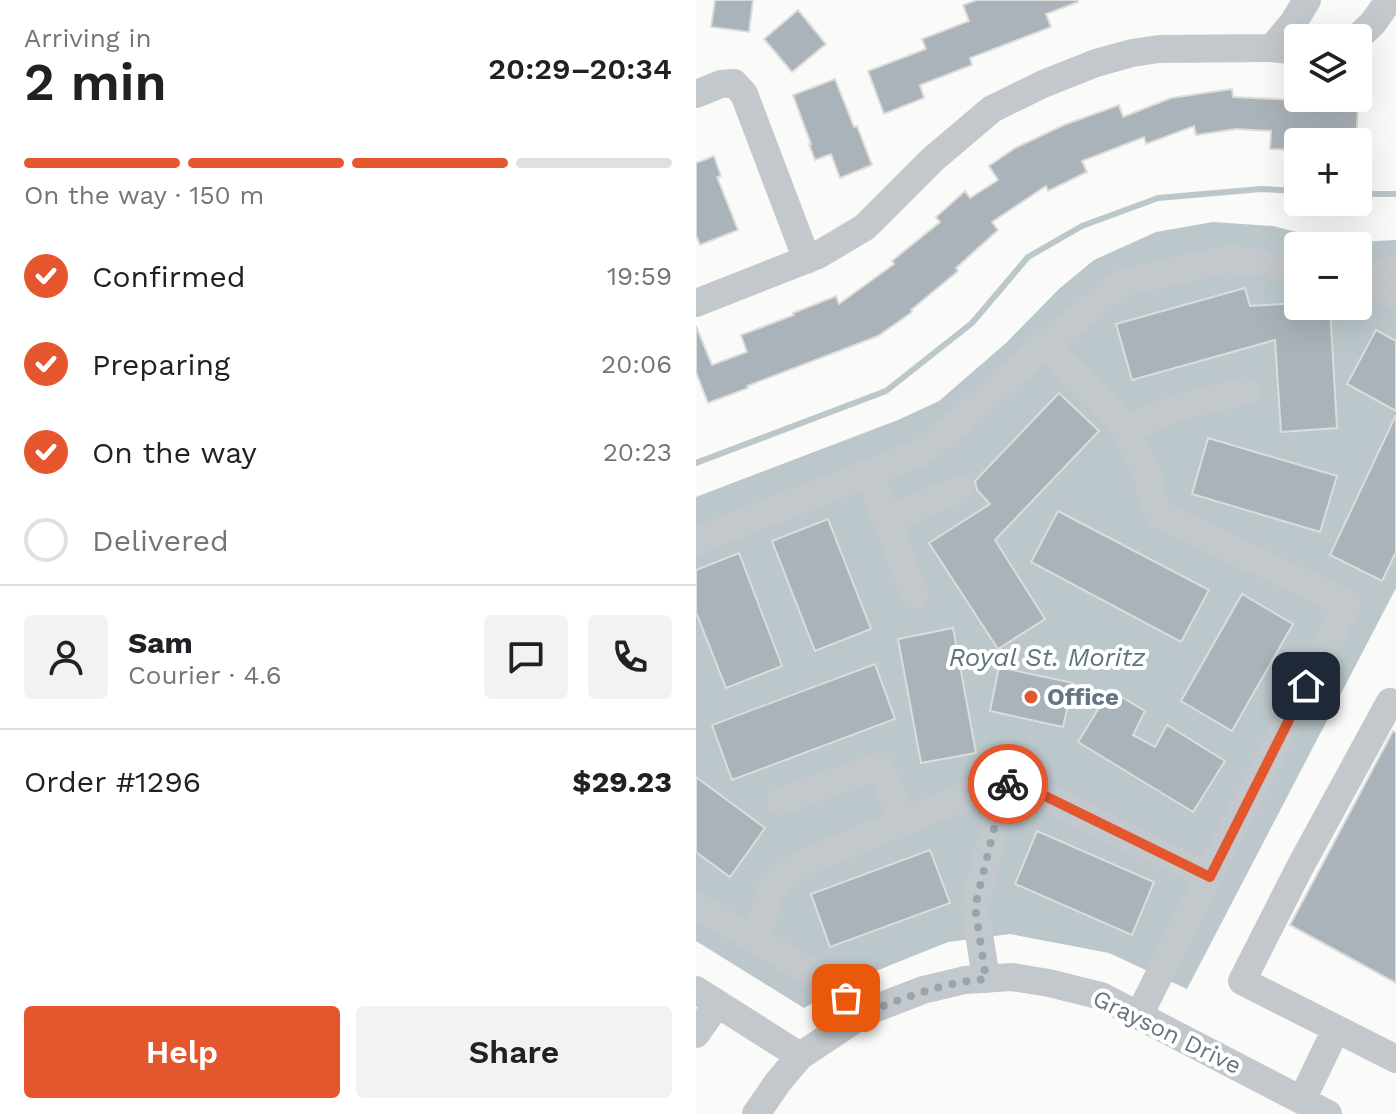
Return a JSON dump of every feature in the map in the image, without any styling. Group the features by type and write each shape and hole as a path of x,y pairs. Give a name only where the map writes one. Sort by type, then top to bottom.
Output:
{"street":[{"path":"1293,24 1307,0"},
{"path":"1372,24 1392,1"},
{"path":"696,303 807,260 865,227 933,159 992,109 1043,84 1096,63 1159,49 1284,50"},
{"path":"696,94 721,84 734,83 744,94 807,260"},
{"path":"696,541 920,453 1121,283 1229,259 1284,267"},
{"path":"1372,276 1396,270"},
{"path":"1372,284 1396,296"},
{"path":"1045,345 1097,395 1125,429 1147,473 1151,497 1159,514 1347,604 1139,1015"},
{"path":"1125,429 1180,407 1245,391"},
{"path":"869,473 915,595"},
{"path":"887,520 960,489"},
{"path":"1396,706 1390,702 1242,981 1396,1059"},
{"path":"780,801 880,766 903,822"},
{"path":"757,940 769,893 799,864 1005,783 1041,794 1210,877"},
{"path":"986,979 975,907 1005,783"},
{"path":"696,906 808,971 866,1012"},
{"name":"Grayson Drive","path":"756,1114 800,1056 866,1012 923,990 965,980 1012,977 1101,996 1328,1114"},
{"path":"696,1034 707,997 800,1056"},
{"path":"1302,1100 1336,1029"}],"water":[{"name":"Royal St. Moritz","path":"1213,222 1273,226 1296,232 1284,232 1284,320 1372,320 1372,241 1396,240 1396,588 1187,989 1109,953 1010,934 948,942 856,979 804,1008 696,941 696,497 898,420 939,401 1094,260 1156,232"}],"building":[{"path":"715,0 753,0 749,32 711,27"},
{"path":"977,0 1078,2 1046,14 1051,27 970,58 972,65 920,85 924,98 884,114 868,71 926,49 922,39 969,21 963,5"},
{"path":"798,10 826,44 792,72 764,39"},
{"path":"835,79 872,165 840,178 831,154 815,160 793,95"},
{"path":"1232,89 1233,97 1284,99 1284,112 1358,112 1357,128 1284,128 1284,150 1270,149 1271,131 1236,129 1196,135 1194,126 1146,144 1144,137 1082,161 1087,172 1048,191 1046,186 992,222 998,230 956,268 958,271 912,312 878,336 708,403 696,372 696,326 712,365 747,352 741,335 836,296 839,304 894,264 892,261 940,222 936,217 965,191 970,198 998,180 989,166 1015,148 1064,125 1119,105 1123,117 1171,98"},
{"path":"714,156 721,176 717,177 738,230 700,245 696,235 696,163"},
{"path":"1245,288 1250,306 1284,304 1284,320 1331,320 1337,428 1281,432 1275,340 1132,380 1116,324"},
{"path":"1376,330 1396,341 1396,411 1347,384"},
{"path":"1059,393 1099,431 995,540 1045,619 998,649 929,543 990,504 977,490 975,481"},
{"path":"1396,415 1396,552 1382,581 1330,555"},
{"path":"1208,438 1337,476 1320,532 1192,494"},
{"path":"1058,511 1209,590 1181,642 1031,562"},
{"path":"828,519 871,629 815,651 772,541"},
{"path":"739,553 782,666 726,688 696,612 696,570"},
{"path":"1242,594 1293,624 1232,731 1181,701"},
{"path":"953,628 976,753 921,763 898,639"},
{"path":"875,664 895,719 732,780 712,725"},
{"name":"Office","path":"999,667 1073,683 1063,727 990,711"},
{"path":"1110,690 1145,711 1133,735 1155,747 1167,725 1225,761 1193,812 1078,742"},
{"path":"1393,731 1396,733 1396,983 1290,925"},
{"path":"696,777 765,828 730,877 696,852"},
{"path":"1037,831 1154,882 1132,935 1015,884"},
{"path":"930,850 950,903 830,947 811,894"}],"waterway":[{"path":"696,463 886,391 972,323 1028,257 1082,226 1158,198 1261,189 1284,190"},
{"path":"1372,194 1396,194"}],"way so far":[{"path":"846,998 866,1012 923,990 965,980 986,979 975,907 1005,783 1008,784"}],"place":[{"name":"Office","path":"1031,697"}],"route":[{"path":"1008,784 1041,794 1210,877 1306,686"}]}
